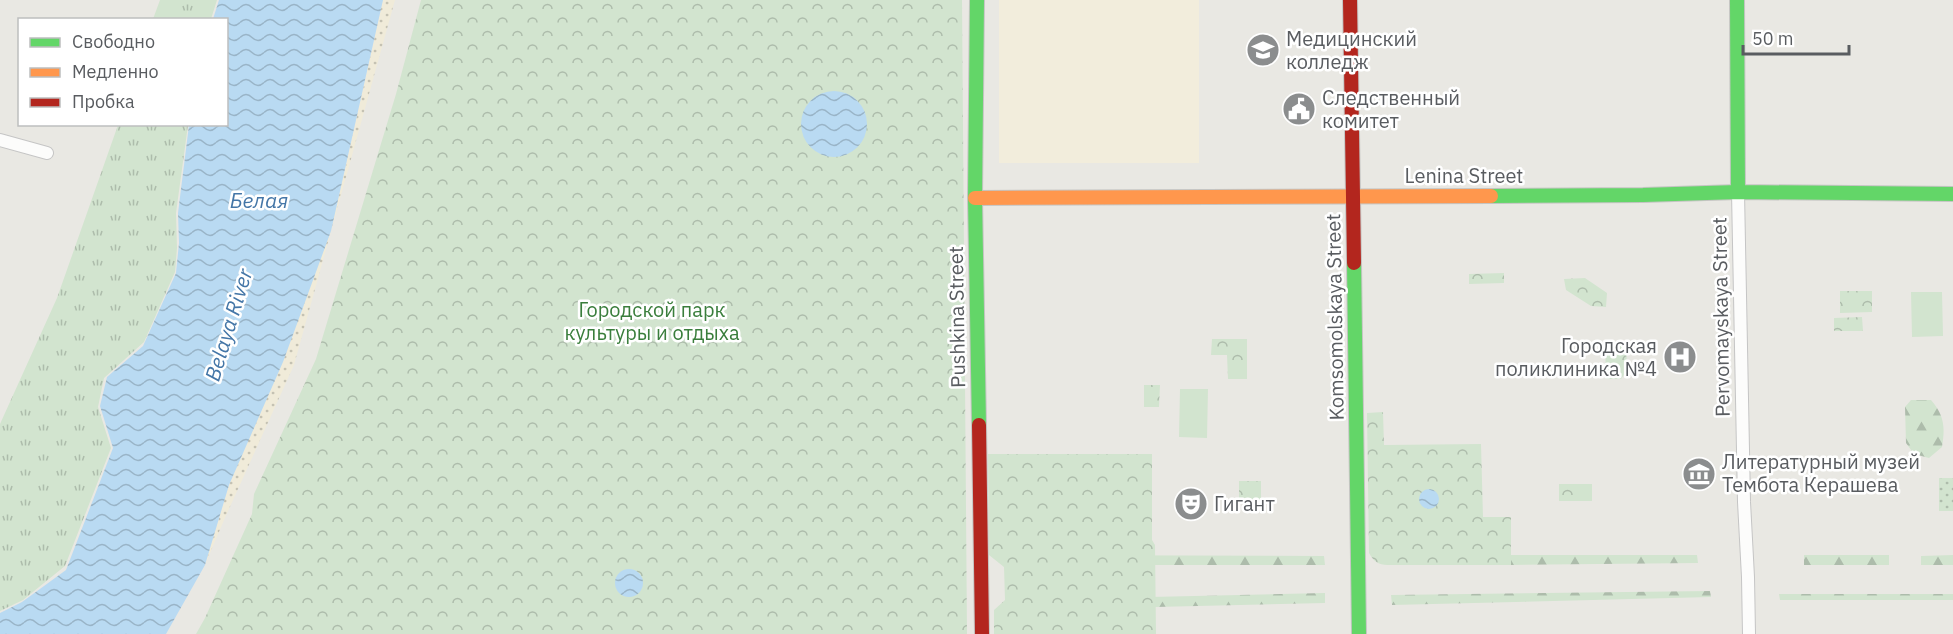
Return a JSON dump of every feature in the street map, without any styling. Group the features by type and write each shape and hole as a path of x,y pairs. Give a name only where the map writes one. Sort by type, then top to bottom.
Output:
{"street":[{"name":"Pushkina Street","path":"977,0 975,198 987,585 981,634"},
{"name":"Komsomolskaya Street","path":"1350,0 1359,634"},
{"name":"Pervomayskaya Street","path":"1737,0 1738,192 1749,634"},
{"path":"0,140 47,153"},
{"name":"Lenina Street","path":"975,198 1643,195 1738,192 1953,194"}],"shaded area":[{"path":"999,0 1199,0 1199,163 999,163"}],"green space":[{"path":"160,0 217,0 211,18 153,18"},
{"name":"Городской парк культуры и отдыха","path":"421,0 962,0 967,634 196,634 252,514 254,494 316,359 396,94"},
{"path":"118,126 188,126 176,213 175,272 144,342 104,378 98,407 111,448 65,566 23,600 0,611 0,424 57,298"},
{"path":"1504,273 1504,283 1469,284 1469,274"},
{"path":"1585,278 1607,293 1606,307 1591,306 1566,290 1564,279"},
{"path":"1840,291 1872,291 1872,312 1840,313"},
{"path":"1911,292 1942,292 1943,336 1912,337"},
{"path":"1862,317 1863,331 1834,331 1834,318"},
{"path":"1212,339 1247,339 1247,379 1228,379 1227,355 1211,355"},
{"path":"1605,342 1626,342 1627,371 1621,379 1606,379"},
{"path":"1144,385 1160,385 1159,407 1144,407"},
{"path":"1180,389 1208,389 1207,438 1179,437"},
{"path":"1911,400 1931,400 1941,417 1944,428 1942,447 1929,458 1914,454 1906,443 1905,407"},
{"path":"1383,412 1384,445 1481,444 1483,517 1511,517 1511,565 1387,565 1377,563 1369,553 1367,413"},
{"path":"988,454 1152,454 1152,540 1155,545 1156,634 994,634 994,610 1005,600 1004,567 989,555"},
{"path":"1939,478 1953,478 1953,511 1939,511"},
{"path":"1239,481 1261,481 1261,500 1239,500"},
{"path":"1559,484 1592,484 1592,501 1559,501"},
{"path":"1014,555 1324,556 1325,565 1014,565"},
{"path":"1511,555 1697,555 1698,563 1511,565"},
{"path":"1804,555 1889,555 1889,565 1804,565"},
{"path":"1953,555 1953,565 1921,565 1921,556"},
{"path":"1710,591 1711,597 1392,605 1391,595"},
{"path":"1325,593 1325,603 1155,607 1015,600"},
{"path":"1779,594 1953,594 1953,600 1780,600"}],"sand":[{"path":"383,0 395,0 294,365 205,565 229,485 331,231"}],"water":[{"name":"Белая","path":"219,0 383,0 331,231 283,362 229,485 205,565 166,634 0,634 0,613 22,602 66,570 113,448 100,406 107,377 143,346 176,273 179,243 178,213 189,126 228,126 228,18 213,18"},
{"path":"834,91 846,94 857,101 864,112 867,124 864,136 857,147 846,154 834,157 822,154 811,147 804,136 801,124 804,112 811,101 822,94"},
{"path":"1429,489 1436,492 1439,499 1436,506 1429,509 1422,506 1419,499 1422,492"},
{"path":"629,569 639,573 643,583 639,593 629,597 619,593 615,583 619,573"}],"traffic: fast":[{"path":"977,0 975,198 979,425"},
{"path":"1737,0 1738,192"},
{"path":"1491,196 1738,192 1953,194"},
{"path":"1354,263 1359,634"}],"traffic: slow":[{"path":"975,198 1491,196"}],"traffic: jam":[{"path":"1350,0 1354,263"},
{"path":"979,425 982,634"}],"place":[{"name":"Медицинский колледж","path":"1263,50"},
{"name":"Следственный комитет","path":"1299,109"},
{"name":"Городская поликлиника №4","path":"1680,357"},
{"name":"Литературный музей Тембота Керашева","path":"1699,474"},
{"name":"Гигант","path":"1191,504"}],"water label":[{"name":"Belaya River","path":"229,325"}]}
